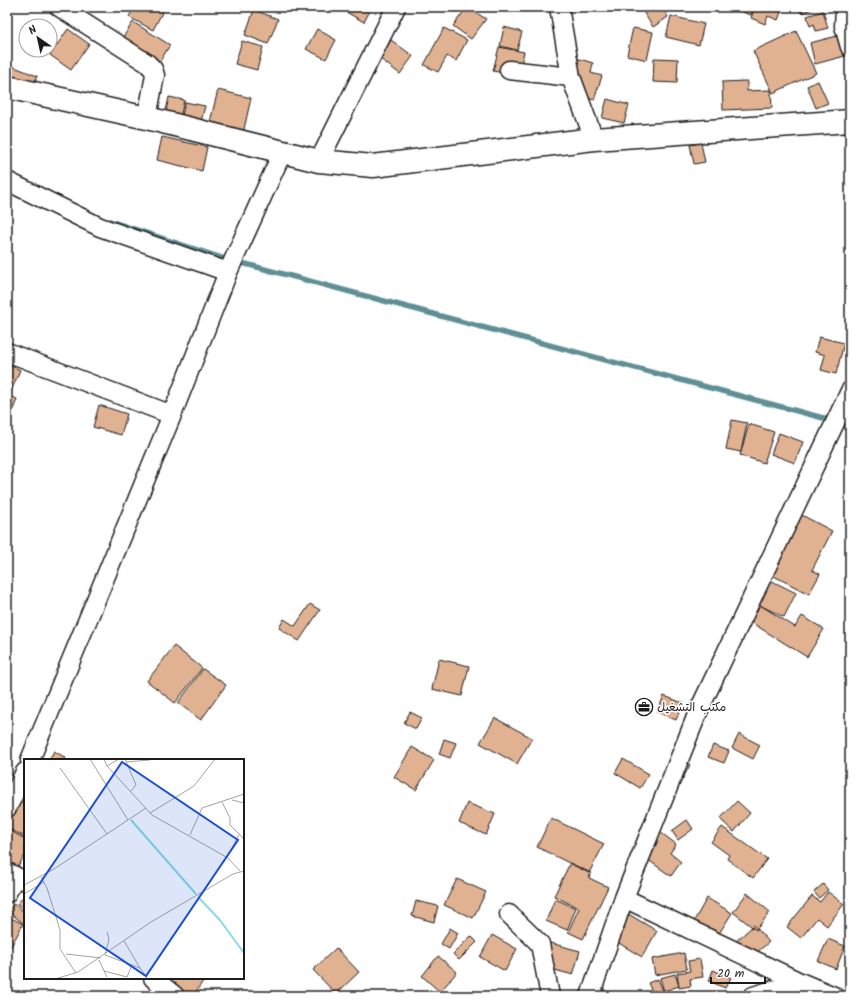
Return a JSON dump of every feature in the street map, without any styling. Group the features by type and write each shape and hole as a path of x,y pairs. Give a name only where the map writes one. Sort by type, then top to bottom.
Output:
{"street":[{"path":"59,7 147,63 153,69 154,75 147,118"},
{"path":"319,161 396,7"},
{"path":"560,7 571,77 594,139"},
{"path":"845,7 844,26 850,47"},
{"path":"509,70 571,77"},
{"path":"7,87 147,118 282,153 319,161 372,166 594,139 850,121"},
{"path":"30,759 172,415 228,272 282,153"},
{"path":"7,181 100,228 228,272"},
{"path":"7,352 172,415"},
{"path":"590,996 624,898 698,712 850,391"},
{"path":"7,808 24,774"},
{"path":"7,894 16,876"},
{"path":"624,898 800,982 834,996"},
{"path":"509,914 540,944 550,996"},
{"path":"154,979 175,996"},
{"path":"753,996 800,982"}],"building":[{"path":"7,7 11,7 7,15"},
{"path":"134,7 165,7 153,30 129,17"},
{"path":"337,7 372,7 364,22"},
{"path":"467,7 486,19 471,39 453,26"},
{"path":"640,7 662,7 668,17 653,27"},
{"path":"733,7 754,7 751,15 733,9"},
{"path":"755,7 783,7 778,20 768,16 765,24 751,18"},
{"path":"799,7 815,7 815,8 801,13"},
{"path":"254,10 278,19 268,44 245,35"},
{"path":"823,11 828,28 816,31 814,24 810,26 807,16"},
{"path":"671,16 704,24 699,45 666,37"},
{"path":"133,22 170,45 157,66 118,45"},
{"path":"504,27 522,32 517,50 500,46"},
{"path":"444,28 467,40 456,61 447,56 438,72 424,65"},
{"path":"633,28 653,32 647,60 627,55"},
{"path":"68,29 89,44 71,70 54,58 58,58 58,43"},
{"path":"317,29 336,40 326,59 306,49"},
{"path":"796,31 816,73 773,93 753,51"},
{"path":"841,35 845,56 815,64 810,43"},
{"path":"391,40 413,56 400,74 379,58"},
{"path":"242,41 263,47 257,70 235,64"},
{"path":"499,47 524,52 518,76 493,71"},
{"path":"576,58 593,63 591,73 602,76 594,100 565,91"},
{"path":"654,58 678,59 677,83 653,82"},
{"path":"7,64 37,76 28,99 7,90"},
{"path":"747,81 747,91 771,90 772,108 723,110 722,82"},
{"path":"818,81 828,103 816,108 807,86"},
{"path":"218,90 251,98 242,138 208,130"},
{"path":"169,97 184,100 179,123 164,120"},
{"path":"607,99 629,105 624,123 602,118"},
{"path":"185,102 205,106 199,129 180,124"},
{"path":"162,137 207,147 202,171 157,160"},
{"path":"701,143 705,162 694,164 690,145"},
{"path":"819,337 844,343 836,374 821,370 825,355 815,352"},
{"path":"7,364 20,370 9,396 17,399 13,410 7,408"},
{"path":"99,405 127,414 121,435 93,427"},
{"path":"732,420 747,423 741,452 726,449"},
{"path":"749,424 774,432 764,463 740,455"},
{"path":"779,433 803,442 795,463 771,454"},
{"path":"796,512 832,531 812,570 820,574 809,594 764,571"},
{"path":"758,574 796,593 784,617 745,598"},
{"path":"749,598 795,627 802,616 824,629 807,657 739,615"},
{"path":"310,604 320,610 299,641 279,628 284,619 295,626"},
{"path":"174,646 202,668 175,703 147,681"},
{"path":"439,659 469,666 462,696 432,689"},
{"path":"203,669 226,685 201,720 178,703"},
{"path":"664,696 683,703 676,720 657,712"},
{"path":"410,712 422,718 416,729 404,723"},
{"path":"495,718 532,738 517,764 480,743"},
{"path":"739,734 760,745 753,759 732,748"},
{"path":"444,739 456,743 450,758 439,754"},
{"path":"713,745 729,751 724,763 708,757"},
{"path":"412,747 434,760 416,790 394,777"},
{"path":"54,751 66,758 65,759 50,759"},
{"path":"623,759 649,774 640,788 615,773"},
{"path":"680,759 690,765 681,782 670,777"},
{"path":"20,798 24,800 24,836 7,828 7,822"},
{"path":"737,801 750,813 734,832 720,819"},
{"path":"467,803 495,814 486,835 459,823"},
{"path":"551,818 604,844 589,873 537,847"},
{"path":"687,820 693,829 678,840 672,831"},
{"path":"652,826 676,844 670,853 681,862 671,876 634,850"},
{"path":"722,827 767,859 753,878 727,859 729,855 711,842"},
{"path":"7,829 24,838 24,857 15,872 7,868"},
{"path":"570,863 591,873 589,878 608,887 583,939 568,932 579,908 554,896"},
{"path":"457,879 486,892 473,918 444,905"},
{"path":"823,884 828,890 819,898 814,892"},
{"path":"828,892 844,904 827,926 817,918 801,938 787,927 812,896 820,902"},
{"path":"747,893 770,912 756,930 733,912"},
{"path":"23,897 24,898 24,910 17,904"},
{"path":"707,898 732,913 718,935 694,921"},
{"path":"555,899 576,908 567,930 546,921"},
{"path":"416,901 438,906 434,922 412,916"},
{"path":"14,904 24,912 24,924 8,911"},
{"path":"620,909 657,931 642,957 617,942 625,928 613,921"},
{"path":"7,916 23,924 8,952 7,952"},
{"path":"754,925 769,942 749,959 735,942"},
{"path":"450,928 458,933 449,949 441,944"},
{"path":"492,935 517,949 505,971 480,957"},
{"path":"471,936 477,942 459,960 453,954"},
{"path":"828,939 845,946 836,969 818,961"},
{"path":"543,941 580,951 573,975 537,965"},
{"path":"336,948 359,972 336,994 313,970"},
{"path":"684,953 687,969 655,975 652,959"},
{"path":"438,956 457,972 440,992 422,976"},
{"path":"700,959 703,977 690,979 691,986 679,988 677,973 690,971 688,961"},
{"path":"713,970 731,978 725,988 709,981"},
{"path":"675,974 679,986 664,991 660,978"},
{"path":"600,978 607,996 589,996"},
{"path":"164,979 204,979 193,996 190,996"},
{"path":"658,979 664,993 654,996 648,983"}],"waterway":[{"path":"110,221 225,259"},
{"path":"242,263 827,419"},
{"path":"845,424 850,425"}],"place":[{"name":"مكتب التشغيل","path":"644,707"}]}
